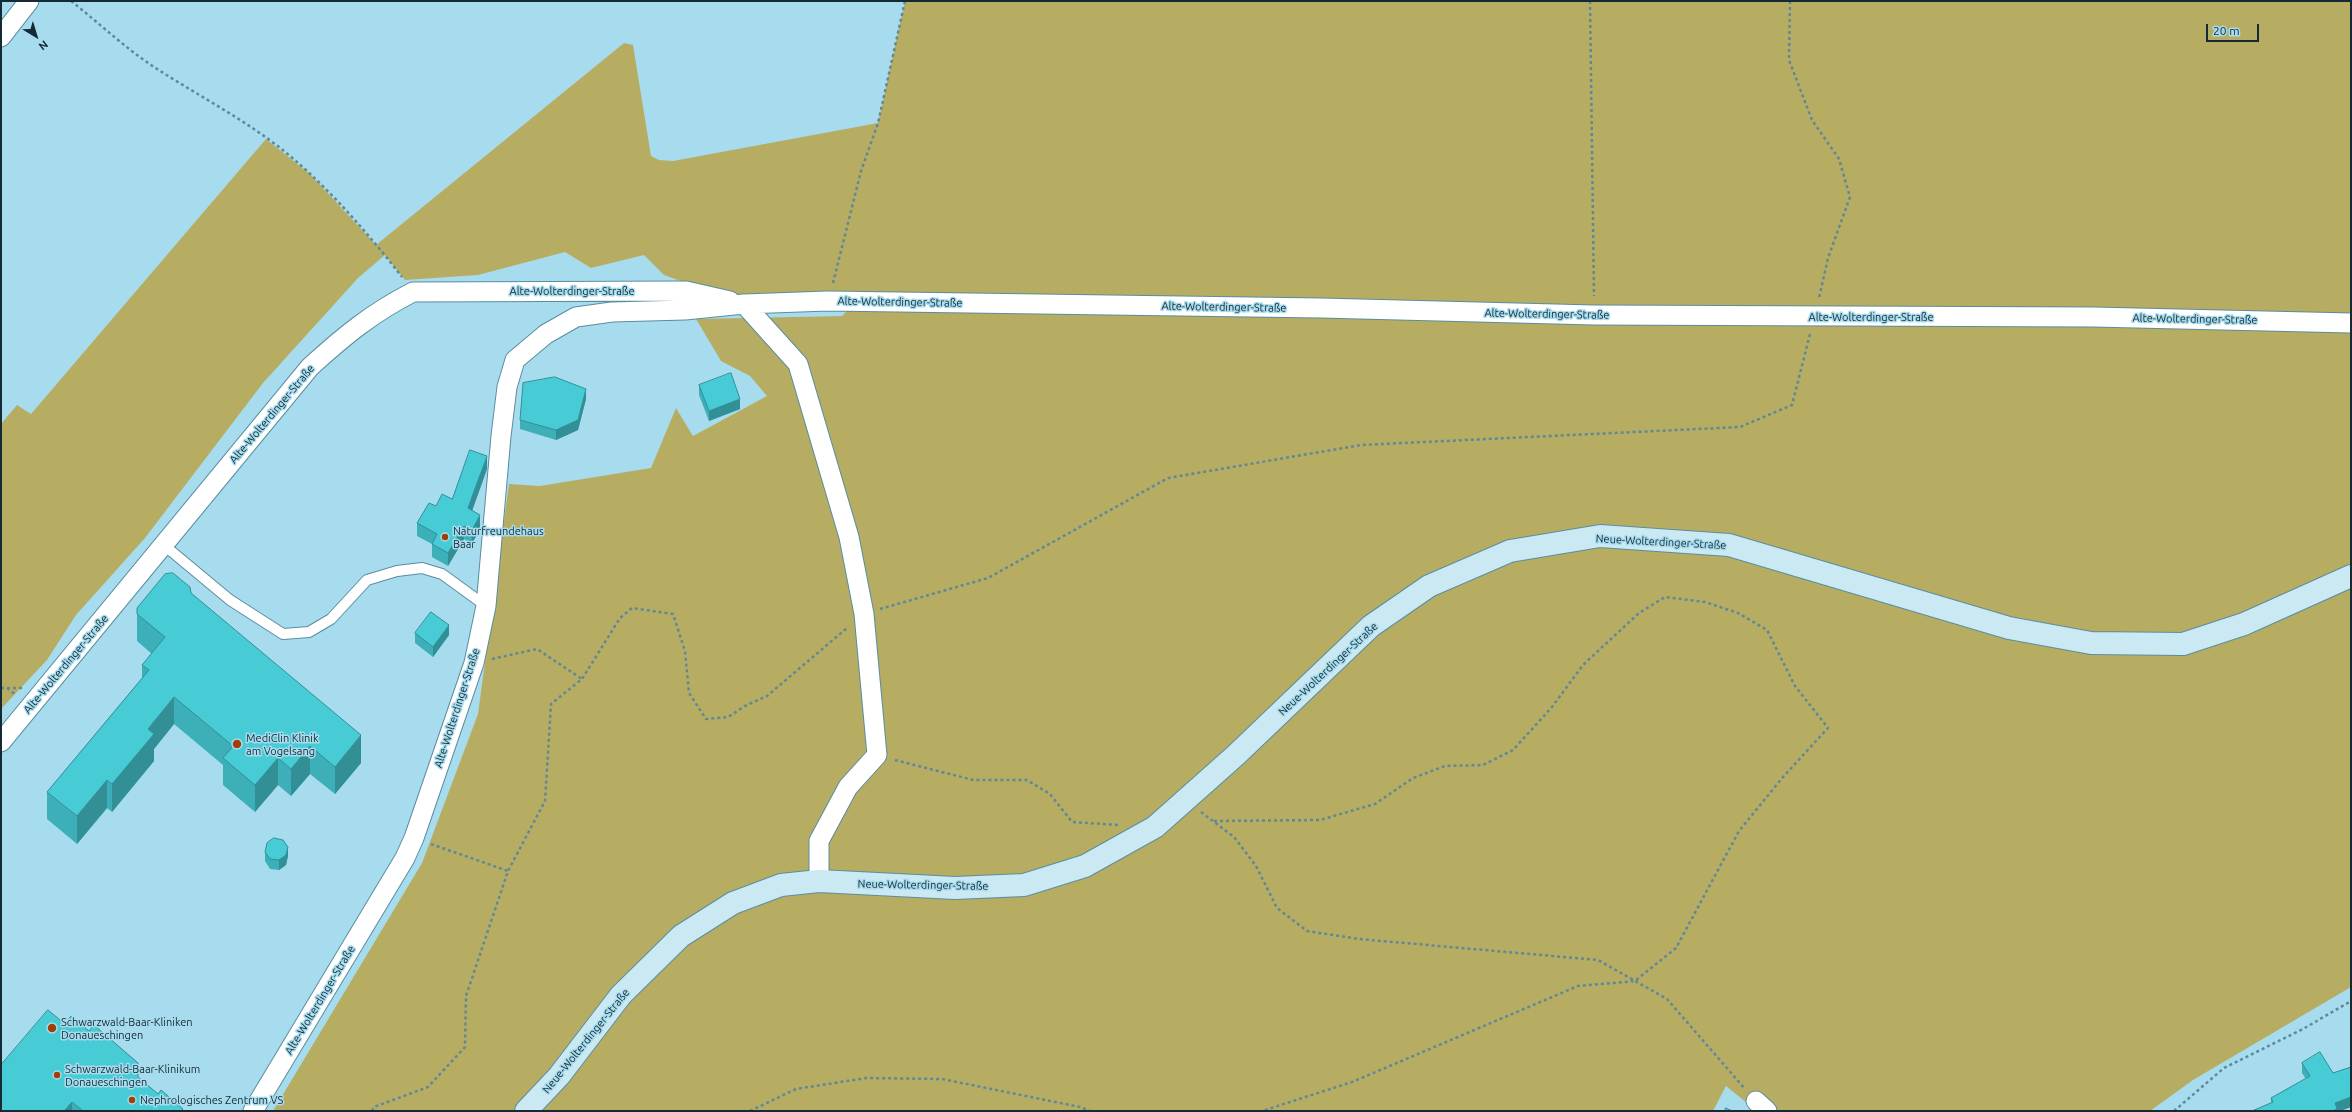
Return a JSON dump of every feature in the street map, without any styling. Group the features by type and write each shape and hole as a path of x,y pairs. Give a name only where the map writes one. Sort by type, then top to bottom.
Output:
{"main road":[{"name":"Neue-Wolterdinger-Straße","path":"526,1111 559,1076 621,995 681,936 733,904 781,885 819,882 955,888 1024,885 1085,866 1155,827 1236,755 1371,626 1429,586 1510,551 1600,536 1729,545 2009,628 2091,643 2183,644 2244,624 2351,576"}],"street":[{"path":"1,37 20,4"},
{"name":"Alte-Wolterdinger-Straße","path":"1,742 310,367 357,325 386,306 413,292 686,291 744,304"},
{"name":"Alte-Wolterdinger-Straße","path":"253,1111 405,858 414,838 474,663 486,606 501,436 507,388 515,360 546,334 576,317 612,312 685,310 744,304 828,301 1321,308 1594,315 2085,317 2351,323"},
{"path":"744,304 798,364 849,537 864,614 877,755 848,787 819,841 819,882"}],"lane":[{"path":"164,546 230,600 283,634 309,632 331,619 368,580 397,571 422,568 442,574 486,606"}],"path":[{"path":"71,1 154,67 202,95 283,150 310,174 341,207 405,280"},
{"path":"828,301 861,171 878,123 904,1"},
{"path":"1590,1 1594,315"},
{"path":"372,1111 374,1107 428,1087 464,1047 466,996 508,871 545,801 551,704 582,679 620,618 632,608 673,614 685,651 689,693 706,719 728,718 745,706 767,696 864,614 988,578 1168,478 1361,445 1740,427 1792,405 1828,258 1850,197 1839,159 1812,120 1790,60 1790,1"},
{"path":"1214,821 1320,820 1375,804 1413,778 1445,766 1483,765 1513,750 1552,707 1582,665 1639,613 1665,597 1705,602 1738,613 1767,630 1794,686 1828,728 1783,777 1739,831 1676,948 1635,981 1578,986 1509,1013 1366,1076 1262,1111"},
{"path":"474,663 537,649 582,679"},
{"path":"877,755 973,780 1027,780 1050,794 1072,822 1124,825"},
{"path":"1185,801 1234,837 1256,866 1277,908 1306,931 1359,939 1598,960 1667,999 1761,1106"},
{"path":"414,838 508,871"},
{"path":"2174,1111 2224,1068 2303,1029 2351,1001"},
{"path":"750,1111 796,1090 866,1078 942,1078 1080,1107 1090,1111"}],"shaded area":[{"path":"905,1 2351,1 2351,987 2193,1080 2150,1111 1757,1111 1726,1086 1713,1111 273,1111 422,863 478,714 509,484 540,486 651,468 676,408 693,436 767,396 750,376 721,361 696,319 842,316 856,301 744,304 664,275 644,255 591,268 565,252 478,275 405,280 385,255 358,278 263,383 145,538 76,615 47,660 1,709 1,424 17,405 31,414 266,139 310,174 376,245 624,43 633,45 651,156 659,160 673,161 878,123"}],"building":[{"path":"731,373 740,399 709,411 699,385"},
{"path":"555,377 586,389 578,420 556,430 520,420 523,383"},
{"path":"470,450 487,456 468,508 480,515 472,530 464,526 448,553 432,544 437,534 417,523 429,503 436,506 442,494 452,499"},
{"path":"173,573 190,587 191,593 361,735 335,767 310,746 291,769 278,758 255,785 223,758 233,746 174,697 148,729 154,734 112,784 107,780 77,816 47,792 149,670 142,665 165,637 137,614 137,608 165,574"},
{"path":"431,612 449,625 433,647 415,633"},
{"path":"274,838 283,840 288,847 286,855 279,860 270,859 265,852 267,843"},
{"name":"Schwarzwald-Baar-Kliniken Donaueschingen","path":"48,1010 65,1024 71,1016 89,1031 94,1025 138,1063 138,1077 158,1094 161,1090 183,1109 181,1111 83,1111 72,1102 64,1111 1,1111 1,1065"},
{"path":"2320,1052 2333,1073 2351,1067 2351,1097 2335,1103 2337,1109 2332,1111 2252,1111 2273,1102 2271,1098 2310,1076 2302,1063"},
{"path":"1726,1108 1732,1111 1725,1111"}],"place":[{"name":"Naturfreundehaus Baar","path":"445,537"},
{"name":"MediClin Klinik am Vogelsang","path":"237,744"},
{"name":"Schwarzwald-Baar-Kliniken Donaueschingen","path":"52,1028"},
{"name":"Schwarzwald-Baar-Klinikum Donaueschingen","path":"57,1075"},
{"name":"Nephrologisches Zentrum VS","path":"132,1100"}]}
